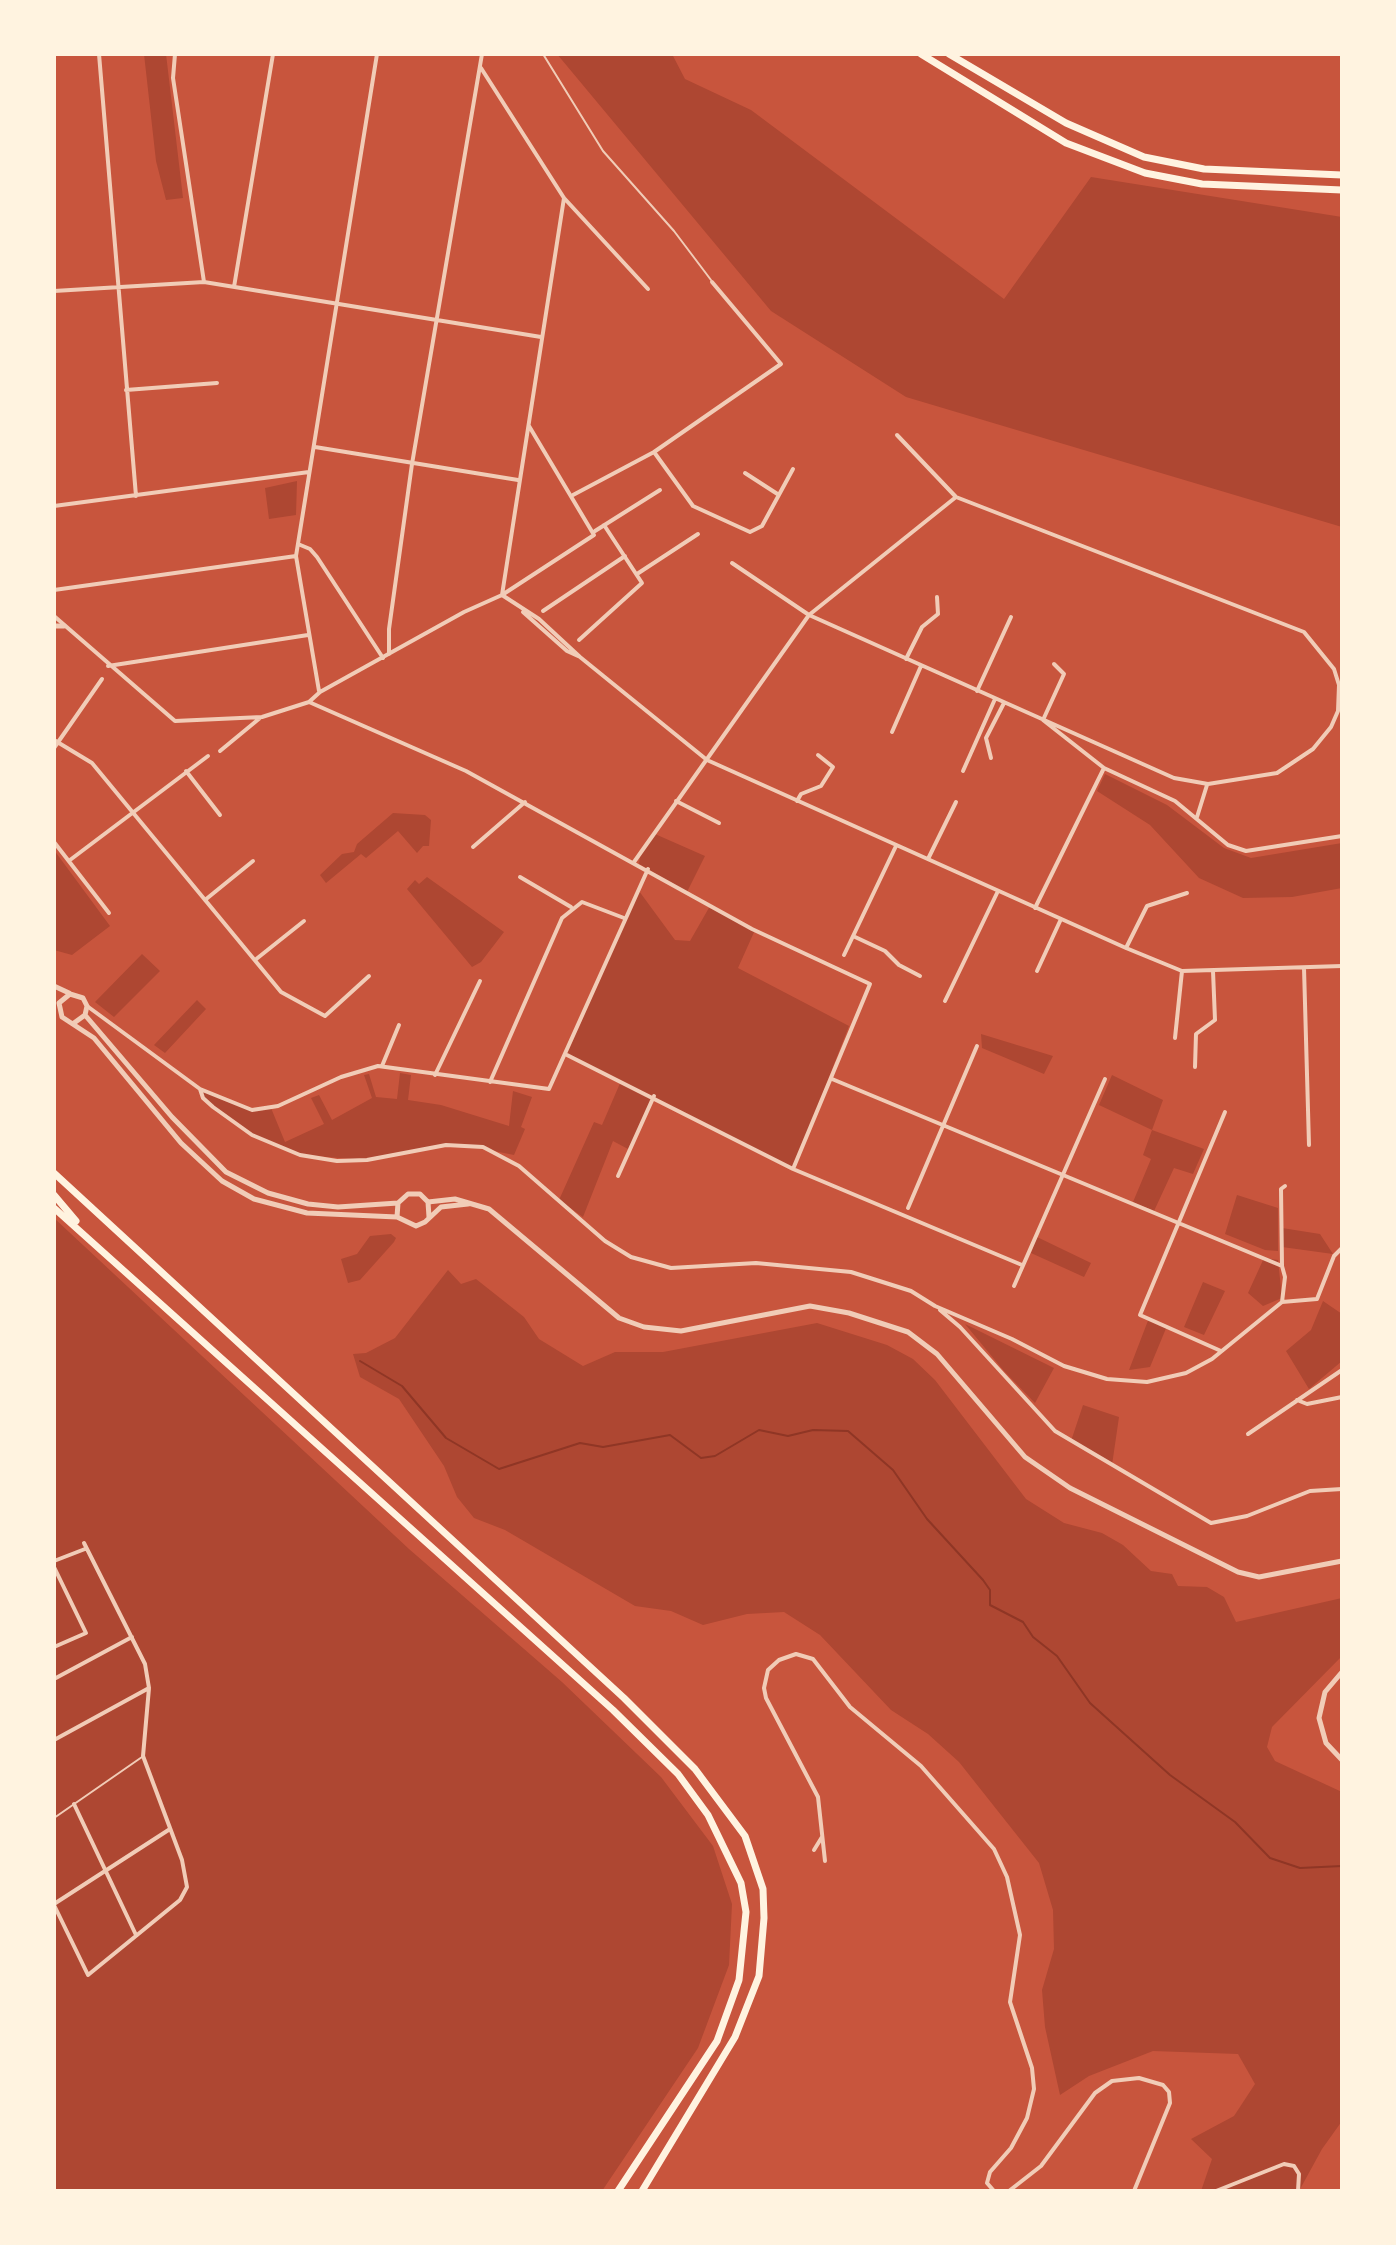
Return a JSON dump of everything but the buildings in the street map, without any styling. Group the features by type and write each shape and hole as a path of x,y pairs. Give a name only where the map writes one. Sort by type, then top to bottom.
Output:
{"main road":[{"path":"921,54 1066,143 1145,173 1202,184 1342,190"},
{"path":"949,54 1066,123 1144,157 1204,169 1342,175"},
{"path":"54,1173 624,1698 695,1769 745,1836 763,1889 759,1976 735,2037 642,2191"},
{"path":"54,1195 85,1232"},
{"path":"54,1208 85,1232 249,1386 613,1710 678,1774 708,1815 741,1883 746,1912 739,1980 717,2041 618,2191"}],"street":[{"path":"99,54 136,496"},
{"path":"175,54 173,78 204,282"},
{"path":"234,287 273,54"},
{"path":"320,692 296,556 377,54"},
{"path":"389,654 389,629 412,464 482,54"},
{"path":"481,67 564,198 648,289"},
{"path":"502,595 564,198"},
{"path":"54,291 204,282 541,337"},
{"path":"573,495 654,452 781,364 712,282"},
{"path":"126,390 217,383"},
{"path":"529,426 595,533"},
{"path":"732,563 809,615 1174,778 1208,784 1277,773 1313,749 1331,727 1338,711 1339,685 1334,669 1312,638 956,497 897,435"},
{"path":"315,447 518,480"},
{"path":"654,452 693,506 750,532 762,526 793,469"},
{"path":"54,506 310,472"},
{"path":"745,473 779,495"},
{"path":"54,616 175,721 262,717 309,702 320,692 502,595 660,490"},
{"path":"634,862 809,615 956,497"},
{"path":"579,640 641,585 604,525"},
{"path":"637,574 698,534"},
{"path":"298,544 310,549 317,557 383,658"},
{"path":"54,590 296,556"},
{"path":"543,611 625,556"},
{"path":"502,595 534,624 580,657 707,760 1035,908 1182,971 1342,966"},
{"path":"906,659 922,627 938,614 937,597"},
{"path":"977,691 1011,617"},
{"path":"54,626 64,626"},
{"path":"108,666 308,635"},
{"path":"1043,720 1064,674 1054,664"},
{"path":"892,732 921,666"},
{"path":"54,748 102,679"},
{"path":"963,771 995,699"},
{"path":"309,702 428,753 525,802 752,929 870,984 793,1169"},
{"path":"991,758 986,738 1004,703"},
{"path":"220,751 262,717"},
{"path":"1043,720 1104,768 1165,796 1197,817 1228,845 1246,851 1342,836"},
{"path":"56,741 92,763 281,992 326,1015 369,976"},
{"path":"797,801 801,794 821,786 833,767 818,755"},
{"path":"70,860 208,756"},
{"path":"1035,908 1104,768"},
{"path":"186,771 220,815"},
{"path":"1197,817 1208,784"},
{"path":"676,801 719,823"},
{"path":"473,847 525,802"},
{"path":"928,859 956,802"},
{"path":"54,842 109,913"},
{"path":"844,955 896,846"},
{"path":"205,900 253,861"},
{"path":"54,986 79,995 87,1006 200,1089 241,1107 261,1110 278,1106 341,1077 382,1066 551,1089 648,869"},
{"path":"520,877 571,907"},
{"path":"945,1001 998,891"},
{"path":"1126,948 1147,906 1187,893"},
{"path":"490,1082 562,918 571,907 582,902 624,918"},
{"path":"1037,971 1061,919"},
{"path":"255,960 304,921"},
{"path":"853,936 885,951 899,965 920,976"},
{"path":"1304,968 1309,1145"},
{"path":"1175,1038 1182,971"},
{"path":"1195,1067 1196,1034 1215,1020 1213,971"},
{"path":"435,1075 480,981"},
{"path":"70,994 56,1006 62,1017 94,1038 186,1148 222,1181 254,1199 307,1213 397,1217 406,1224 416,1226 450,1204 477,1204"},
{"path":"74,1023 85,1015 87,1006"},
{"path":"85,1015 172,1117 226,1172 268,1193 308,1204 338,1207 398,1203"},
{"path":"382,1066 399,1025"},
{"path":"908,1208 946,1125 977,1046"},
{"path":"566,1055 654,1096 793,1169 1022,1265"},
{"path":"832,1079 1282,1266"},
{"path":"1014,1286 1105,1079"},
{"path":"200,1089 203,1098 213,1107 252,1135 300,1155 337,1161 367,1160 459,1144 499,1153 543,1185 605,1241 648,1263 687,1269 756,1263 838,1270 911,1291 960,1327 1055,1431 1211,1523 1247,1516 1310,1491 1342,1489"},
{"path":"618,1176 654,1096"},
{"path":"1221,1351 1140,1315 1176,1221 1225,1112"},
{"path":"1282,1302 1285,1277 1282,1266 1281,1189 1285,1186"},
{"path":"397,1217 398,1203 403,1197 414,1193 428,1202 455,1199 477,1204 498,1215 619,1318 633,1324 681,1331 810,1306 832,1309 898,1328 931,1348 1025,1457 1070,1488 1238,1572 1259,1577 1342,1561"},
{"path":"428,1202 429,1217"},
{"path":"935,1306 1012,1339 1064,1366 1129,1383 1165,1380 1186,1373 1221,1351 1282,1302 1317,1299 1334,1256 1342,1248"},
{"path":"1248,1434 1342,1370"},
{"path":"1297,1400 1307,1404 1342,1397"},
{"path":"54,1647 86,1633 54,1564 85,1546 145,1664 149,1688 143,1756 182,1860 187,1887 180,1900 88,1975 54,1904 170,1829"},
{"path":"54,1679 104,1649 132,1637"},
{"path":"825,1861 818,1797 766,1698 768,1670 779,1660 796,1654 813,1659 850,1707 921,1766 994,1849 1007,1877 1020,1935 1010,2002 1032,2068 1034,2089 1027,2118 1011,2148 990,2172 987,2183 994,2191"},
{"path":"1342,1672 1325,1692 1319,1718 1326,1743 1342,1760"},
{"path":"54,1740 149,1688"},
{"path":"74,1804 136,1935"},
{"path":"814,1850 824,1835"},
{"path":"1009,2191 1041,2166 1095,2093 1112,2081 1139,2078 1163,2085 1169,2092 1170,2103 1134,2191"},
{"path":"1216,2191 1284,2164 1294,2166 1299,2174 1298,2191"}],"lane":[{"path":"543,54 603,151 674,231 712,282"},
{"path":"54,1818 143,1756"}],"shaded area":[{"path":"144,54 166,54 183,198 166,200 156,161"},
{"path":"557,54 672,54 685,79 751,110 1004,299 1091,177 1342,217 1342,527 906,397 771,311"},
{"path":"297,481 296,515 269,519 265,488"},
{"path":"1105,774 1167,805 1224,848 1251,858 1342,843 1342,888 1292,897 1243,898 1199,878 1150,825 1097,791"},
{"path":"393,813 425,815 431,820 429,846 423,846 417,853 398,831 366,858 361,854 326,883 320,875 342,854 354,852 357,844"},
{"path":"655,834 705,856 687,892 639,864 640,856"},
{"path":"54,850 110,926 72,955 54,950"},
{"path":"427,877 504,932 481,962 472,967 407,889 415,880 419,884"},
{"path":"639,891 675,940 690,941 710,906 755,930 738,968 849,1026 793,1169 654,1097 628,1149 613,1141 583,1217 559,1200 594,1122 602,1125 621,1081 567,1054"},
{"path":"142,954 160,971 114,1017 95,1002"},
{"path":"197,1000 206,1009 165,1053 154,1045"},
{"path":"981,1034 1053,1056 1044,1074 982,1048"},
{"path":"400,1073 411,1075 408,1100 441,1105 509,1126 513,1091 532,1097 521,1127 525,1129 514,1155 459,1144 367,1160 300,1155 252,1135 203,1098 200,1089 252,1110 271,1108 285,1142 324,1124 311,1098 319,1095 332,1120 372,1098 364,1075 369,1074 376,1097 397,1099"},
{"path":"1112,1075 1163,1100 1152,1130 1099,1105"},
{"path":"1152,1130 1204,1149 1193,1174 1174,1168 1154,1211 1133,1202 1151,1159 1143,1155"},
{"path":"1237,1195 1278,1208 1278,1251 1265,1250 1225,1234"},
{"path":"54,1218 409,1549 562,1682 661,1777 713,1846 732,1904 729,1965 698,2048 602,2191 54,2191"},
{"path":"1282,1228 1320,1234 1333,1254 1282,1247"},
{"path":"391,1234 396,1238 394,1242 360,1280 348,1283 341,1259 357,1254 370,1236"},
{"path":"1037,1237 1091,1263 1084,1277 1031,1253"},
{"path":"1264,1258 1278,1260 1282,1298 1263,1306 1248,1293"},
{"path":"448,1270 461,1284 476,1279 524,1317 539,1339 583,1366 615,1352 663,1352 817,1323 887,1345 913,1359 935,1380 1026,1499 1064,1523 1102,1533 1123,1545 1151,1571 1172,1574 1178,1586 1207,1587 1224,1597 1236,1622 1342,1598 1342,1656 1272,1727 1267,1747 1275,1761 1342,1792 1342,2121 1299,2191 1201,2191 1212,2159 1191,2139 1234,2116 1255,2084 1238,2054 1153,2051 1089,2076 1060,2095 1045,2027 1042,1990 1054,1949 1053,1910 1039,1863 959,1762 928,1734 891,1710 820,1635 784,1612 747,1614 703,1625 671,1611 635,1606 505,1530 474,1518 457,1497 444,1466 399,1399 360,1377 353,1354 366,1353 395,1338"},
{"path":"1203,1282 1225,1291 1204,1335 1184,1327"},
{"path":"1323,1301 1342,1314 1342,1361 1309,1389 1286,1351 1311,1330"},
{"path":"1149,1318 1167,1326 1150,1367 1129,1370"},
{"path":"965,1324 1054,1368 1035,1403 1004,1371"},
{"path":"1083,1405 1119,1417 1112,1465 1071,1441"}],"waterway":[{"path":"360,1361 402,1386 446,1438 499,1469 580,1443 603,1447 670,1435 701,1458 715,1456 759,1430 788,1436 813,1430 848,1431 893,1470 927,1519 983,1580 990,1590 990,1605 1023,1622 1033,1637 1057,1656 1090,1703 1170,1775 1235,1822 1270,1858 1300,1868 1342,1866"}]}
